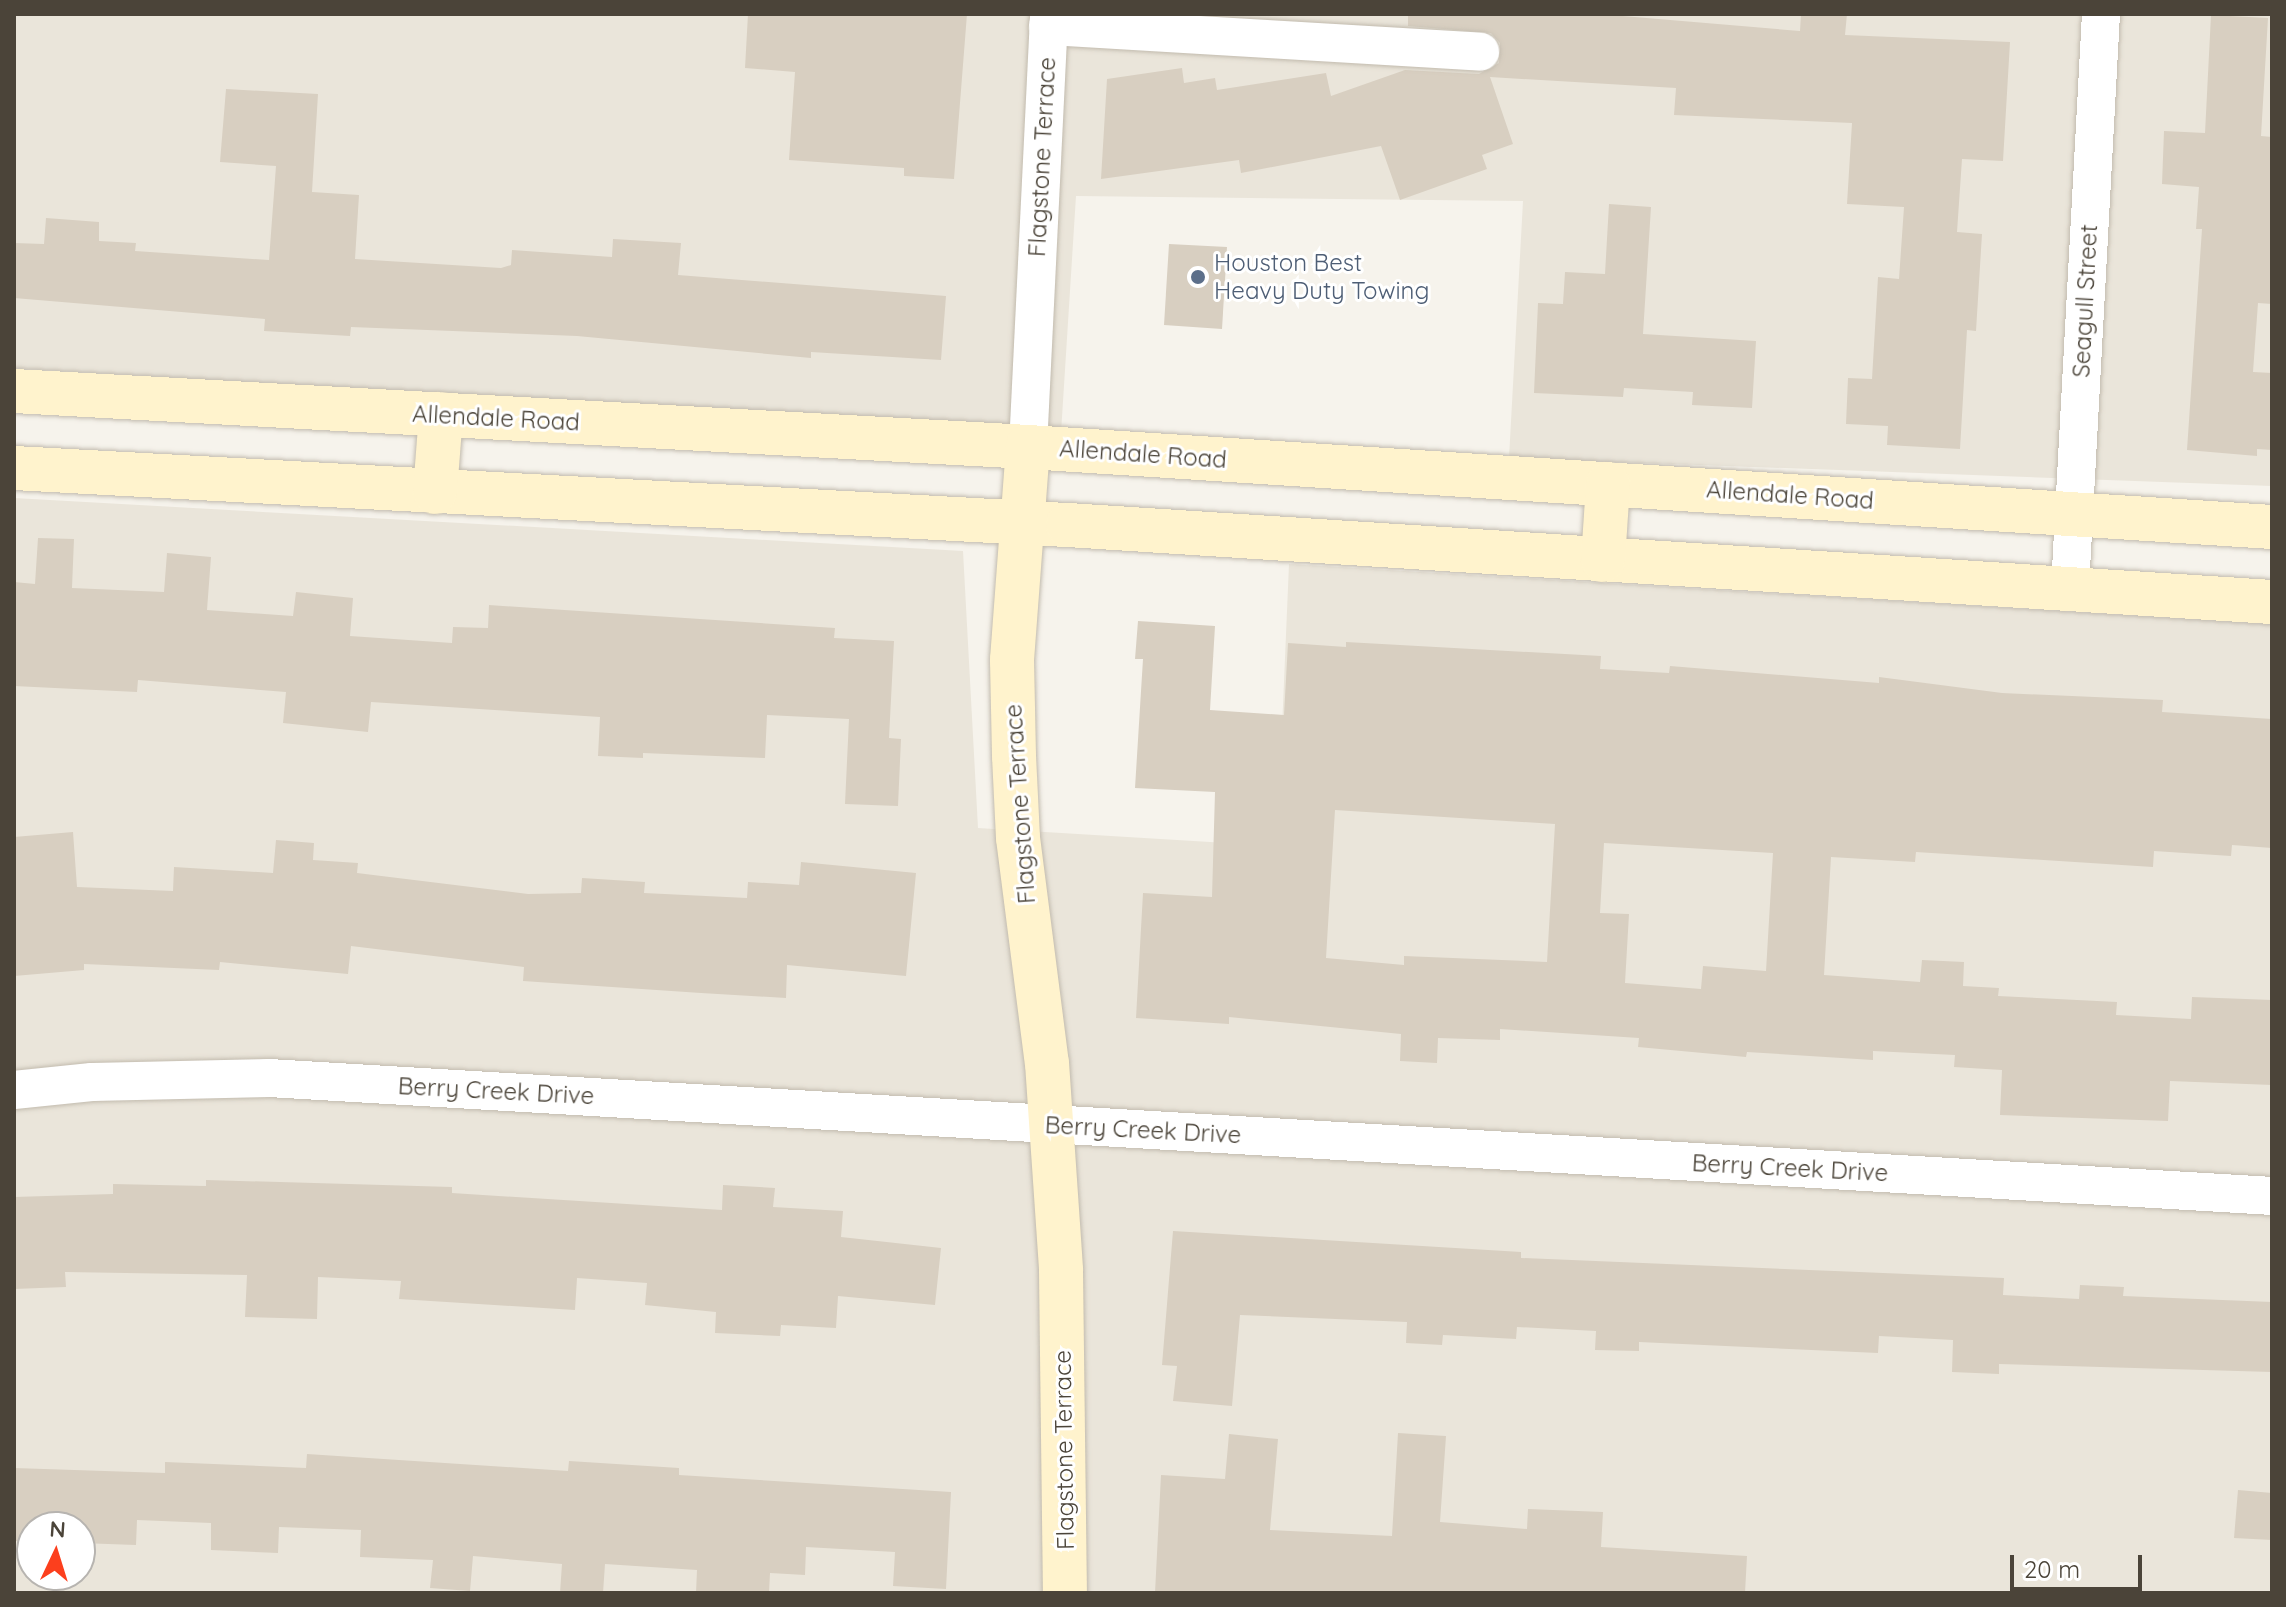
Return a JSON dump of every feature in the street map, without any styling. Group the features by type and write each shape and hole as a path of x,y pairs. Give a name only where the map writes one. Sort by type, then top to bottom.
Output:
{"main road":[{"name":"Allendale Road","path":"14,391 1028,447 2272,527"},
{"path":"435,492 441,414"},
{"name":"Flagstone Terrace","path":"1028,447 1012,660 1014,756 1051,1124 1067,1441 1065,1593"},
{"path":"14,468 1023,522 2272,602"},
{"path":"1603,560 1608,484"}],"street":[{"name":"Seagull Street","path":"2070,588 2101,14"},
{"path":"1049,20 1377,30 1480,52"},
{"name":"Flagstone Terrace","path":"1028,447 1049,20"},
{"name":"Berry Creek Drive","path":"14,1090 92,1082 269,1078 2272,1196"}],"shaded area":[{"path":"14,14 2272,14 2272,486 1509,458 1523,201 1076,196 1061,433 14,368"},
{"path":"14,498 963,551 978,828 1277,846 1289,564 2272,624 2272,1593 14,1593"}],"building":[{"path":"748,14 967,14 954,179 904,176 904,168 789,160 795,72 745,68"},
{"path":"1408,14 1599,14 1800,31 1801,14 1847,14 1845,35 2010,42 2003,161 1962,159 1957,232 1982,234 1976,331 1967,330 1960,449 1887,445 1888,426 1846,424 1848,378 1872,379 1878,277 1899,279 1904,207 1847,204 1852,123 1674,115 1676,88 1490,77 1513,144 1482,155 1487,169 1400,200 1381,146 1241,173 1239,160 1101,179 1107,79 1182,68 1184,83 1215,78 1217,90 1326,73 1331,96 1405,70 1479,74 1499,63 1500,43 1491,33 1408,26"},
{"path":"2211,15 2268,18 2261,136 2272,137 2272,304 2258,303 2253,372 2272,373 2272,450 2257,449 2257,456 2187,450 2202,229 2196,229 2199,187 2162,184 2164,131 2205,133"},
{"path":"226,89 318,94 312,192 359,195 355,259 501,268 511,265 512,250 612,257 613,239 681,243 678,275 946,296 941,360 811,352 811,358 577,336 351,327 350,336 264,331 265,319 14,298 14,243 44,244 46,218 99,222 99,241 136,243 135,251 269,260 276,166 220,162"},
{"path":"1609,204 1651,207 1643,334 1756,341 1752,408 1692,405 1693,392 1624,388 1623,397 1534,393 1538,303 1563,304 1565,272 1605,274"},
{"path":"1169,244 1227,247 1222,329 1164,325"},
{"path":"38,538 74,539 72,588 164,592 167,553 211,557 207,610 293,616 296,592 353,598 350,636 452,643 453,627 488,628 489,605 835,628 834,638 894,641 889,738 901,739 898,806 845,804 849,719 767,715 765,758 643,753 643,758 598,756 600,717 371,702 368,732 283,723 286,692 138,680 137,692 14,686 14,582 35,584"},
{"path":"1138,621 1215,626 1210,710 1284,715 1288,643 1346,647 1346,642 1601,656 1600,669 1669,673 1670,666 1879,683 1879,677 2002,693 2163,700 2162,712 2272,719 2272,848 2232,845 2231,856 2154,851 2153,867 1916,852 1915,862 1831,857 1824,975 1920,982 1922,960 1964,962 1963,986 1999,988 1998,996 2117,1002 2116,1015 2191,1019 2192,997 2272,1000 2272,1085 2170,1081 2168,1121 2000,1115 2002,1070 1954,1067 1955,1055 1873,1051 1873,1060 1747,1052 1746,1057 1638,1047 1639,1038 1500,1029 1500,1040 1438,1038 1437,1063 1400,1061 1401,1034 1229,1017 1229,1024 1136,1018 1143,893 1212,897 1215,792 1135,788 1143,659 1135,659","holes":["1335,810 1555,824 1547,962 1404,956 1404,965 1326,958","1604,843 1773,853 1766,971 1703,966 1701,989 1625,983 1629,914 1600,913"]},
{"path":"73,832 77,887 173,891 174,867 273,873 276,840 314,843 313,860 358,863 357,873 528,894 581,893 582,878 645,882 644,893 747,898 748,882 799,885 801,862 916,873 906,976 787,965 786,998 523,981 524,967 351,946 348,974 220,962 219,970 84,964 84,970 14,976 14,837"},
{"path":"206,1180 452,1187 452,1193 722,1210 723,1185 775,1188 773,1207 843,1211 841,1237 941,1248 935,1305 838,1296 836,1328 781,1325 780,1336 715,1333 716,1312 645,1305 647,1283 577,1278 575,1310 399,1299 401,1281 318,1277 317,1319 245,1317 247,1275 65,1272 66,1287 14,1289 14,1197 113,1194 113,1184 206,1186"},
{"path":"1173,1231 1521,1252 1521,1258 2004,1278 2003,1295 2079,1299 2080,1285 2124,1287 2123,1296 2272,1302 2272,1372 1999,1364 1999,1374 1952,1372 1953,1340 1879,1336 1878,1353 1639,1342 1639,1351 1595,1350 1596,1331 1517,1327 1516,1339 1443,1335 1442,1345 1406,1343 1407,1322 1240,1315 1232,1406 1173,1401 1177,1366 1162,1365"},
{"path":"1398,1433 1446,1436 1440,1522 1527,1529 1528,1509 1603,1512 1601,1547 1747,1556 1745,1593 1155,1593 1161,1475 1225,1479 1229,1434 1278,1439 1270,1530 1392,1536"},
{"path":"307,1454 568,1471 569,1461 679,1468 679,1475 951,1492 946,1589 893,1586 895,1552 806,1547 805,1575 770,1573 769,1593 696,1593 697,1570 605,1564 603,1593 560,1593 562,1564 473,1556 470,1591 430,1588 433,1560 360,1557 361,1530 279,1527 278,1553 211,1550 211,1523 137,1520 136,1545 96,1544 96,1511 16,1511 14,1541 14,1468 165,1473 165,1462 306,1468"},
{"path":"2238,1490 2272,1493 2272,1540 2234,1538"}],"place":[{"name":"Houston Best Heavy Duty Towing","path":"1198,277"}]}
